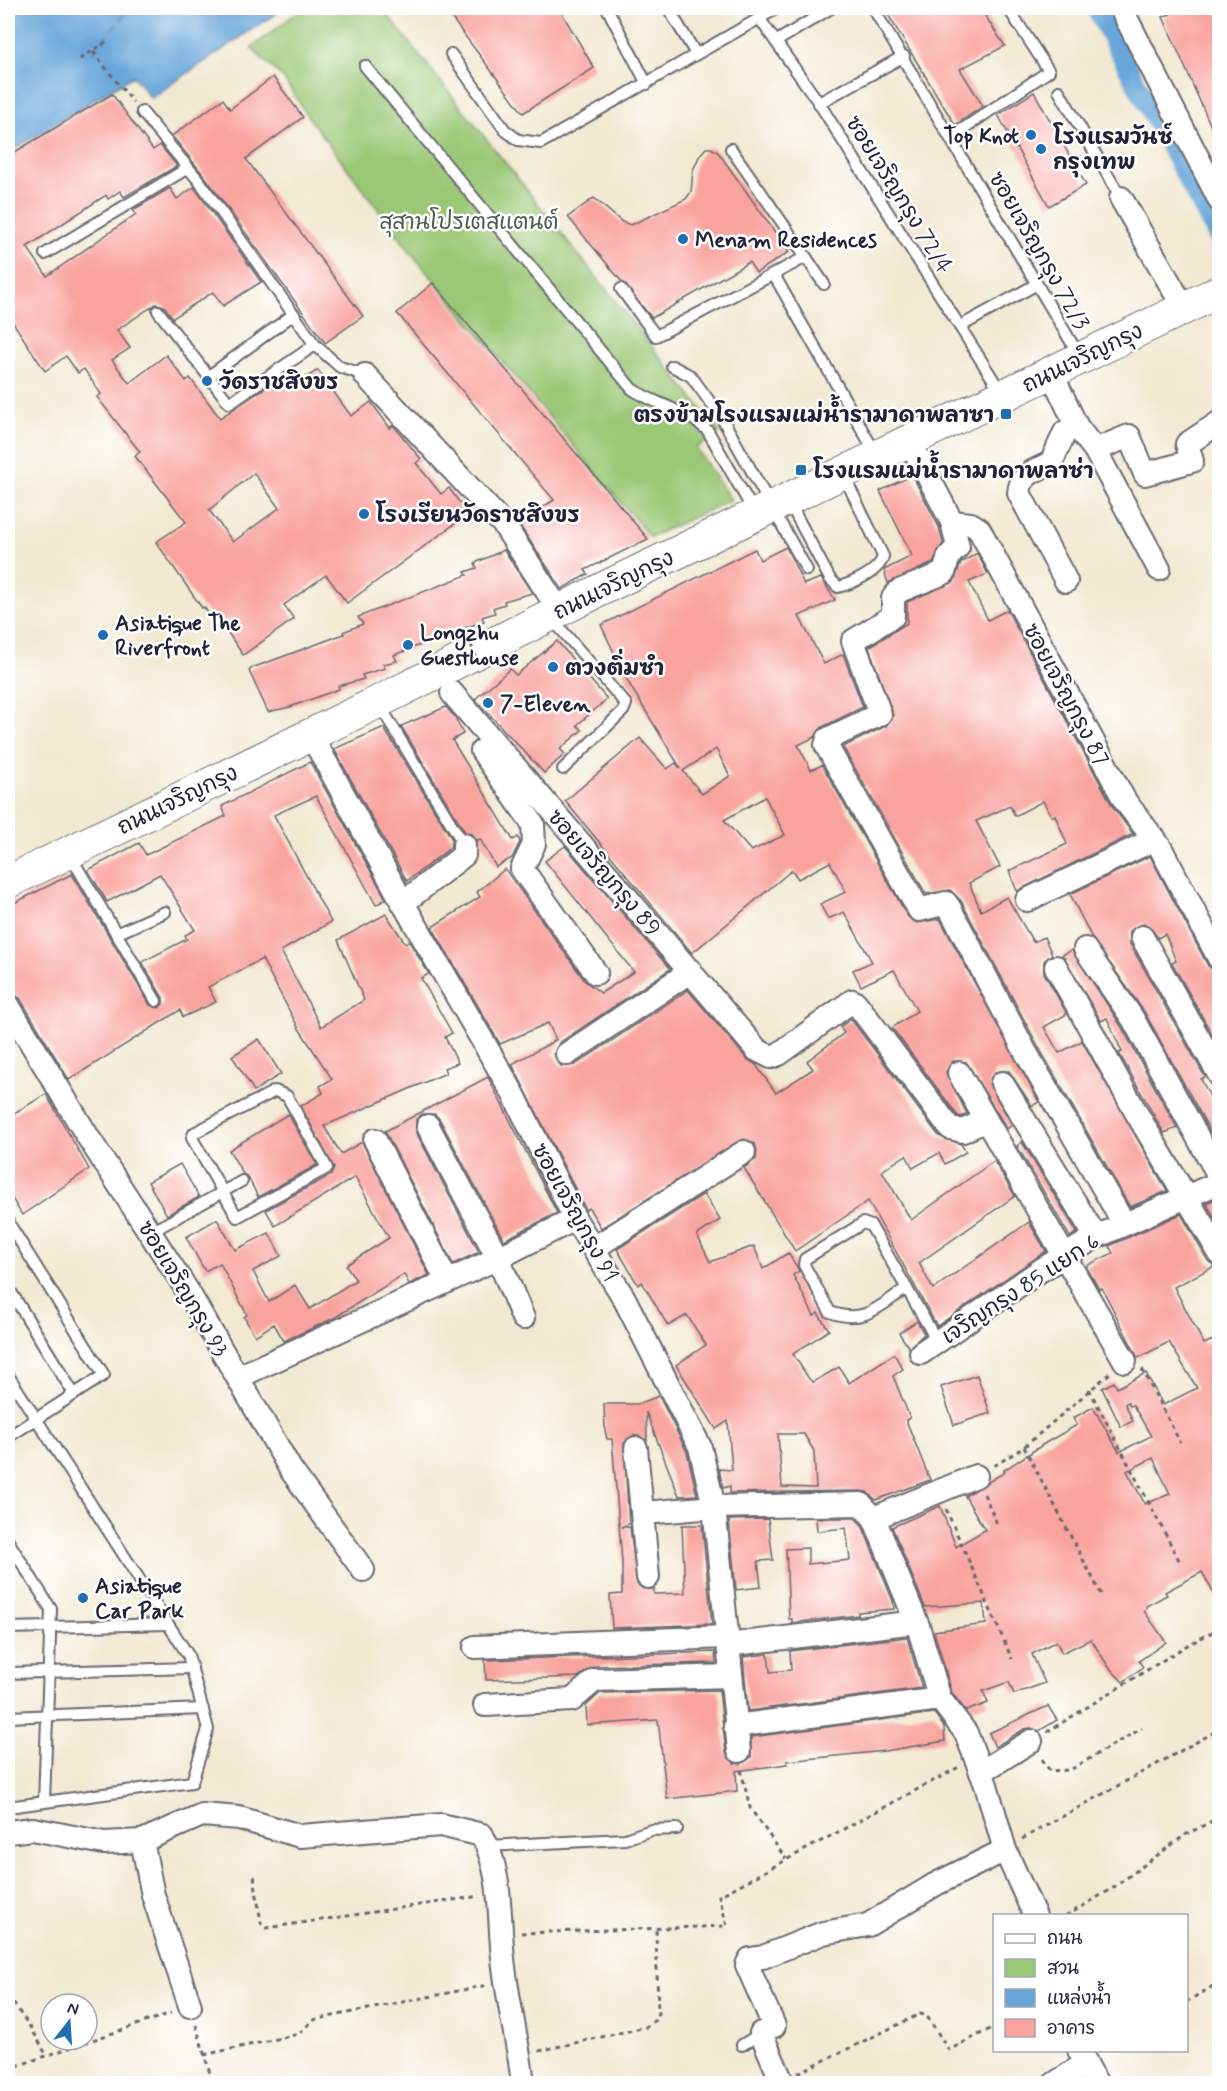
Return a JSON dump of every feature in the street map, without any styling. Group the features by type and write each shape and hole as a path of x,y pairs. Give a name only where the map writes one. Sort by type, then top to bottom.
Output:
{"main road":[{"name":"ถนนเจริญกรุง","path":"8,882 378,702 445,682 554,613 1220,291"}],"street":[{"path":"1120,8 1220,201"},
{"path":"1121,198 1185,308"},
{"path":"1051,372 1077,427 1095,450 1159,569"},
{"path":"364,375 504,525 554,613"},
{"path":"1095,450 1129,436 1145,474 1192,461 1186,444 1220,422"},
{"path":"1066,581 1019,493 1019,484 1026,475 1051,463 1065,432 1077,427"},
{"path":"910,442 952,522 958,547 949,556 944,573 899,591 893,598 893,616 853,641 880,714 828,739 826,746 919,910 945,903 949,907 1025,1051 1124,1224"},
{"name":"ซอยเจริญกรุง 87","path":"952,522 971,524 979,530 1125,801 1155,839 1220,960"},
{"path":"445,682 454,705 474,740 533,824 534,844 522,869 596,973"},
{"name":"ซอยเจริญกรุง 89","path":"445,682 757,1050 771,1057 779,1054 852,1001 856,1003 950,1128 963,1131 986,1120"},
{"name":"ซอยเจริญกรุง 91","path":"311,735 403,903 514,1095 575,1219 624,1298 700,1447 714,1507 739,1751"},
{"path":"1027,900 1155,839"},
{"path":"403,903 464,855 464,845"},
{"path":"1142,937 1220,1076"},
{"path":"1085,948 1133,1019 1220,1180"},
{"path":"1056,967 1137,1114 1220,1254"},
{"path":"567,1054 691,971"},
{"name":"ซอยเจริญกรุง 93","path":"8,1005 88,1137 151,1232 291,1470 363,1570"},
{"path":"959,1073 1125,1361"},
{"path":"1002,1083 1096,1237"},
{"path":"428,1126 498,1258 523,1318"},
{"path":"375,1140 447,1281"},
{"path":"594,1248 744,1152"},
{"name":"เจริญกรุง 85 แยก 6","path":"929,1347 1063,1256 1096,1237 1220,1180"},
{"path":"238,1377 498,1258 575,1219"},
{"path":"636,1448 644,1513 648,1577"},
{"path":"874,1518 976,1476"},
{"path":"644,1513 714,1507 861,1504 874,1518 916,1622 940,1699 966,1733 1005,1850 1034,1914"},
{"path":"475,1647 727,1641 916,1622"},
{"path":"485,1705 572,1700 595,1680 731,1676"},
{"path":"735,1726 940,1699"},
{"path":"978,1766 1031,1741"},
{"path":"8,1832 33,1829 104,1843 142,1841 202,1815 239,1818 300,1836 441,1825 482,1835 488,1846 500,1893 501,1934 523,2084"},
{"path":"142,1841 153,1895 190,2006"},
{"path":"783,2082 747,1965 750,1959 763,1957 823,1933 868,1925 936,1884 1005,1850"},
{"path":"1054,2084 1082,2057 1097,2084"}],"lane":[{"path":"607,8 647,84"},
{"path":"668,8 696,54"},
{"path":"777,41 831,8"},
{"name":"ซอยเจริญกรุง 72/3","path":"873,8 1080,357"},
{"path":"951,137 1049,71 1008,8"},
{"path":"451,54 505,130 518,140 541,143 774,10"},
{"name":"ซอยเจริญกรุง 72/4","path":"759,18 819,103 1003,395"},
{"path":"819,103 903,56"},
{"path":"365,66 632,389 647,399 699,422 838,587 847,585 880,565 883,556 843,473"},
{"path":"1059,91 1121,198"},
{"path":"141,112 188,168 315,345 340,367 364,375"},
{"path":"731,149 824,284"},
{"path":"45,254 188,168"},
{"path":"621,289 656,336 806,257"},
{"path":"774,275 878,457"},
{"path":"961,326 1037,284"},
{"path":"158,311 230,403 315,345"},
{"path":"209,376 294,314"},
{"path":"672,366 690,376 723,420 807,570"},
{"path":"554,613 626,704 623,711 563,769"},
{"path":"378,702 464,845"},
{"path":"68,852 156,1001"},
{"path":"117,934 165,912"},
{"path":"274,1091 280,1091 287,1096 327,1164 326,1171 240,1216 235,1215 222,1193 192,1142 194,1133 274,1091"},
{"path":"151,1232 242,1181"},
{"path":"8,1222 104,1375 8,1437"},
{"path":"907,1288 862,1317 840,1316 830,1312 804,1265 805,1259 863,1223 871,1226 907,1288 929,1347"},
{"path":"8,1287 74,1394"},
{"path":"8,1375 188,1655 208,1729 192,1782 8,1807"},
{"path":"8,1541 51,1609 44,1802"},
{"path":"8,1628 168,1624"},
{"path":"8,1673 192,1668"},
{"path":"8,1717 203,1709"},
{"path":"488,1846 625,1839 651,1830 677,1829"},
{"path":"742,2045 767,2030"}],"path":[{"path":"80,58 106,42"},
{"path":"93,52 141,112"},
{"path":"466,636 480,665"},
{"path":"1125,1361 1138,1363 1180,1442"},
{"path":"998,1526 976,1476 1024,1447 1098,1382"},
{"path":"1089,1389 1181,1564"},
{"path":"1024,1447 1101,1593"},
{"path":"939,1491 1012,1659"},
{"path":"1142,1728 1070,1770 1056,1773 1050,1771 1031,1741 1186,1646 1220,1628"},
{"path":"1005,1850 1220,1729"},
{"path":"739,1751 744,1791 750,1808 786,1860"},
{"path":"501,1934 727,1926 719,1896 786,1860 978,1766"},
{"path":"1069,1914 1113,1888 1185,1835 1220,1817"},
{"path":"254,1876 261,1923 267,1928 500,1893"},
{"path":"520,2056 646,2027 655,2020 658,2013 656,1928"},
{"path":"204,2055 299,2034 313,2020 507,1981"},
{"path":"1188,2001 1220,1982"},
{"path":"8,1996 33,2031 47,2056"},
{"path":"8,2069 190,2006 212,2083"},
{"path":"783,2082 920,2014 926,2015 949,2050 993,2028"}],"green space":[{"name":"สุสานโปรเตสแตนต์","path":"303,8 382,8 720,432 696,448 731,500 650,537 412,254 312,122 283,78 251,48"}],"water":[{"path":"8,8 284,8 151,98 133,76 8,153"}],"building":[{"path":"444,8 559,8 594,68 523,113"},
{"path":"884,8 980,8 1005,46 960,69 983,106 955,125"},
{"path":"1184,8 1216,8 1220,15 1220,147 1163,17"},
{"path":"273,77 303,117 246,159 363,316 325,343 206,178 172,136 223,99 230,109"},
{"name":"โรงแรมวันซ์ กรุงเทพ","path":"1034,92 1086,185 1049,206 998,115"},
{"name":"วัดราชสิงขร","path":"112,94 153,150 160,145 177,166 124,197 120,191 108,199 106,195 27,247 47,276 136,214 133,210 170,188 177,199 194,187 261,282 223,306 213,292 173,318 164,306 156,304 117,330 130,348 112,360 129,383 166,355 186,381 190,378 220,418 283,376 291,376 296,384 318,370 351,416 371,402 390,428 393,425 421,459 416,463 441,494 449,488 468,514 347,603 326,575 284,605 294,619 243,655 224,627 219,630 204,607 202,608 156,542 186,522 135,456 140,452 97,397 101,394 84,369 78,373 66,356 45,371 8,315 8,156","holes":["254,473 279,508 233,542 209,510"]},
{"name":"Menam Residences","path":"706,148 718,152 789,252 756,273 749,262 652,318 568,217 594,198 622,222 631,225 686,199 691,192 693,170"},
{"path":"433,283 648,539 585,570 588,574 562,589 518,523 554,500 397,313"},
{"path":"912,475 939,527 943,543 933,563 888,583 884,570 912,556 880,491"},
{"path":"786,547 804,584 821,578 835,600 799,616 824,664 843,654 863,707 822,727 815,737 798,745 811,770 822,765 908,917 917,923 940,919 1039,1102 1032,1106 1009,1071 995,1072 989,1084 1012,1125 1007,1129 966,1062 953,1061 946,1072 967,1114 961,1117 892,1028 917,1011 894,970 861,986 853,970 872,962 844,912 828,919 820,904 846,892 830,862 798,879 792,870 692,953 565,801 640,738 667,769 676,763 681,769 628,682 601,625 755,549 760,560","holes":["716,749 730,776 702,794 683,771","765,797 785,835 751,851 724,820"]},
{"path":"504,550 532,593 504,601 505,604 493,608 495,613 482,617 484,621 394,655 397,661 383,664 385,668 362,675 364,679 338,686 339,689 290,707 268,712 249,671 252,668 344,634 343,632 363,624 358,617 467,575 465,572 477,568 475,563"},
{"path":"977,553 988,574 969,582 988,620 1007,610 1113,807 1133,834 1017,891 1009,871 1067,844 1055,815 1052,817 1043,801 1015,816 1010,806 976,821 1000,867 969,883 981,911 1007,897 1033,942 1044,937 1052,954 1044,961 1044,973 1067,1014 1044,1027 1059,1053 1082,1041 1167,1191 1130,1207 1037,1044 961,901 950,890 926,894 843,747 886,726 893,716 869,647 907,623 907,602 954,582 961,563"},
{"path":"557,641 607,699 577,725 582,730 560,749 565,754 544,773 475,699 510,669 516,675"},
{"path":"446,707 455,717 463,734 452,740 513,840 518,837 520,842 512,858 496,867 480,839 476,841 471,834 465,832 401,726"},
{"path":"382,728 452,839 450,848 407,881 334,749"},
{"path":"310,762 386,899 376,905 316,796 274,815 331,922 281,951 321,1027 364,1000 338,940 386,914 405,943 409,941 429,974 421,978 452,1033 445,1037 458,1063 444,1068 446,1073 324,1126 341,1154 362,1142 429,1275 409,1284 404,1274 334,1318 284,1341 274,1324 255,1336 244,1317 247,1315 220,1263 205,1271 186,1237 217,1219 235,1250 269,1233 281,1256 253,1271 269,1302 295,1285 310,1309 356,1280 346,1265 389,1238 355,1177 275,1226 266,1210 331,1175 334,1168 301,1106 323,1093 320,1086 332,1079 298,1027 262,959 208,987 216,1002 183,1017 180,1010 69,1080 20,998 8,992 8,906 72,874 150,1005 159,1008 163,1004 163,998 142,962 187,939 185,935 195,930 160,874 107,902 88,870 139,843 146,855 226,816 222,806"},
{"path":"565,846 670,969 559,1043 554,1054 561,1066 575,1065 688,990 747,1059 756,1065 776,1093 813,1069 807,1061 844,1033 840,1027 851,1019 939,1136 961,1144 966,1152 945,1164 939,1153 913,1168 906,1155 882,1171 911,1220 994,1161 1015,1196 919,1263 933,1289 1029,1222 1046,1251 937,1326 868,1201 795,1251 744,1168 756,1159 757,1152 755,1144 744,1139 601,1228 589,1208 586,1210 512,1064 556,1040 548,1023 500,1044 432,927 480,897 477,892 505,869 585,981 601,993 634,972 545,861"},
{"path":"1150,856 1208,966 1220,973 1220,1048 1172,963 1176,961 1165,934 1158,938 1149,926 1143,924 1130,931 1130,944 1205,1077 1201,1079 1220,1116 1220,1149 1145,1013 1092,938 1070,894"},
{"path":"1072,950 1121,1026 1177,1128 1164,1133 1119,1053 1122,1052 1107,1018 1101,1021 1062,955"},
{"path":"259,1039 281,1074 254,1091 232,1056"},
{"path":"488,1077 557,1213 504,1240 440,1120 435,1114 422,1114 416,1119 416,1132 479,1252 453,1264 385,1131"},
{"path":"46,1094 89,1169 22,1215 8,1192 8,1117"},
{"path":"288,1114 317,1165 258,1197 248,1177 243,1174 229,1150"},
{"path":"1022,1142 1077,1232 1070,1237 1017,1146"},
{"path":"180,1164 199,1197 167,1215 148,1182"},
{"path":"704,1194 720,1220 697,1235 710,1262 754,1246 763,1269 788,1253 799,1271 793,1275 814,1316 818,1313 829,1330 793,1354 813,1382 839,1367 849,1383 894,1354 903,1369 893,1376 910,1418 906,1420 930,1480 876,1500 867,1492 861,1491 730,1493 730,1486 723,1488 719,1469 732,1470 728,1421 716,1429 676,1365 706,1345 687,1315 668,1326 642,1282 638,1285 617,1249","holes":["778,1434 804,1434 814,1451 816,1488 782,1487"]},
{"path":"1220,1197 1220,1227 1206,1203"},
{"path":"1181,1214 1208,1261 1215,1266 1174,1287 1204,1344 1220,1337 1220,1605 1202,1572 1165,1592 1167,1595 1146,1606 1147,1609 1144,1611 1166,1642 1139,1661 1143,1667 1123,1682 1108,1666 1091,1639 1062,1653 1056,1641 1032,1654 1045,1683 1014,1694 1009,1682 983,1691 988,1703 966,1711 952,1693 934,1631 986,1624 984,1603 925,1607 892,1527 940,1506 956,1547 985,1530 965,1496 1077,1425 1073,1418 1093,1407 1119,1452 1151,1436 1133,1405 1130,1406 1128,1402 1125,1404 1133,1421 1121,1427 1102,1388 1114,1382 1117,1388 1146,1373 1163,1405 1197,1388 1169,1342 1138,1358 1102,1288 1099,1289 1086,1266 1113,1253 1109,1246","holes":["1153,1458 1170,1494 1145,1504 1127,1471"]},
{"path":"917,1321 924,1334 909,1348 899,1333"},
{"path":"977,1375 990,1413 954,1425 941,1387"},
{"path":"659,1396 687,1452 697,1495 679,1496 646,1412 647,1440 634,1435 624,1443 629,1524 621,1527 630,1527 637,1584 643,1589 654,1589 654,1594 685,1593 682,1525 702,1525 712,1624 612,1628 610,1595 622,1594 622,1562 612,1439 607,1439 605,1431 604,1404 638,1404"},
{"path":"816,1518 855,1518 862,1525 893,1601 894,1609 858,1612 858,1615 792,1623 792,1619 789,1619 786,1549 808,1548 808,1564 850,1560 846,1528 817,1531"},
{"path":"768,1519 773,1560 758,1561 761,1587 736,1590 729,1520"},
{"path":"907,1637 922,1688 748,1711 743,1657 768,1654 770,1672 791,1670 790,1651"},
{"path":"715,1652 716,1663 595,1666 578,1677 486,1680 485,1660"},
{"path":"719,1690 726,1752 734,1763 741,1764 751,1757 751,1737 934,1713 944,1727 945,1741 885,1751 787,1761 787,1764 736,1771 737,1791 667,1799 658,1720 587,1725 586,1706 600,1693"},
{"path":"1048,1706 1057,1720 1039,1731 1031,1728 1024,1729 995,1747 989,1733"}],"waterway":[{"path":"1096,8 1220,240"}],"ferry route":[{"path":"93,52 130,8"}],"place":[{"name":"Top Knot","path":"1031,135"},
{"name":"โรงแรมวันซ์ กรุงเทพ","path":"1041,149"},
{"name":"Menam Residences","path":"683,239"},
{"name":"วัดราชสิงขร","path":"207,381"},
{"name":"ตรงข้ามโรงแรมแม่น้ำรามาดาพลาซา","path":"1006,414"},
{"name":"โรงแรมแม่น้ำรามาดาพลาซ่า","path":"801,470"},
{"name":"โรงเรียนวัดราชสิงขร","path":"364,514"},
{"name":"Asiatique The Riverfront","path":"103,635"},
{"name":"Longzhu Guesthouse","path":"408,645"},
{"name":"ตวงติ่มซำ","path":"553,667"},
{"name":"7-Eleven","path":"488,703"},
{"name":"Asiatique Car Park","path":"83,1598"}]}
